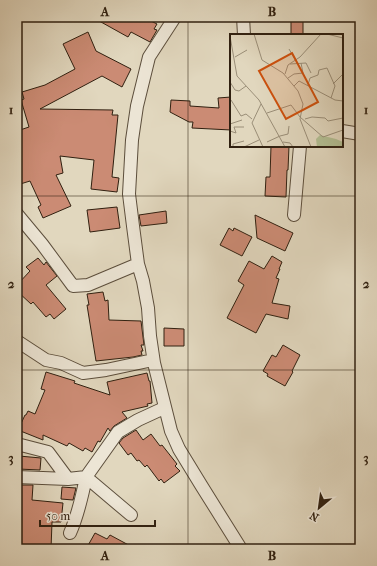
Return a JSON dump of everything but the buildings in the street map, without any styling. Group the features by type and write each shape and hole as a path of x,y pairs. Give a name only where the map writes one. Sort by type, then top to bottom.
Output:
{"street":[{"path":"175,17 148,57 137,106 132,140 130,194 133,226 138,264 148,308 153,360 171,431 179,449 200,486 241,549"},
{"path":"243,17 244,34"},
{"path":"343,131 360,134"},
{"path":"294,215 300,147"},
{"path":"17,214 42,244 73,286 88,285 138,264"},
{"path":"17,341 46,360 61,363 82,373 106,370 153,360"},
{"path":"70,533 79,511 86,477 118,432 138,420 164,408"},
{"path":"17,444 48,452 68,479"},
{"path":"17,477 68,479 86,477 131,515"}]}
